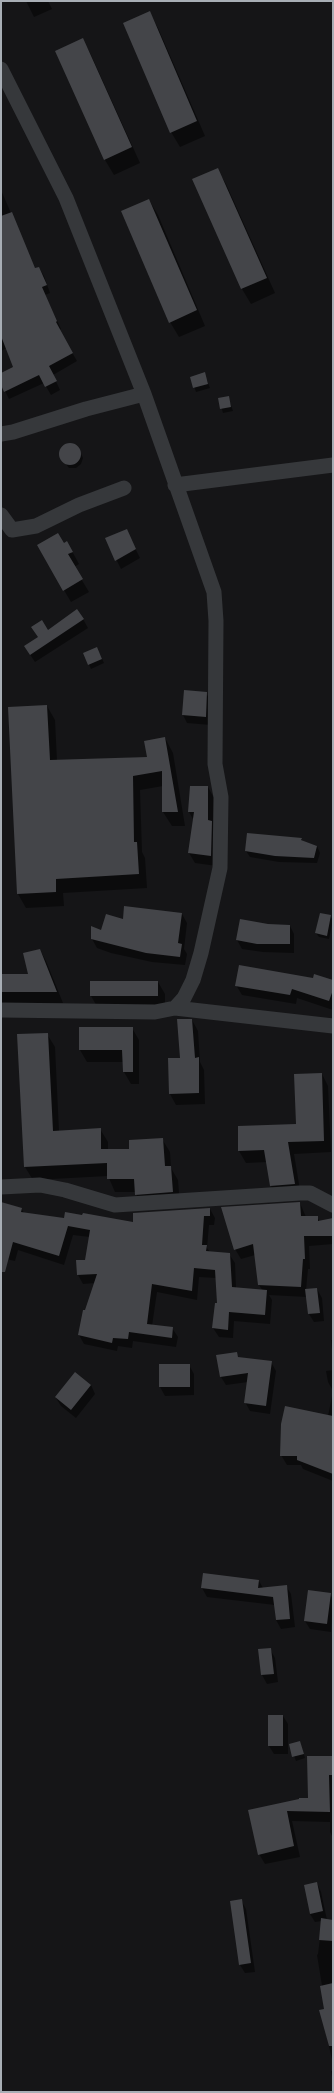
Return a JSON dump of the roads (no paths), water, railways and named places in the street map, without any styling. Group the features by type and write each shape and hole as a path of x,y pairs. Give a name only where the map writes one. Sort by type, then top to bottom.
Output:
{"street":[{"path":"1,68 66,198 144,394 214,592 216,621 215,764 221,796 220,868 201,953 193,980 184,998 175,1008"},
{"path":"1,434 13,432 86,409 144,394"},
{"path":"175,485 333,464"},
{"path":"1,515 12,530 36,526 79,505 124,488"},
{"path":"1,1010 155,1012 175,1008 333,1026"},
{"path":"1,1187 40,1185 65,1190 115,1205 300,1193 310,1193 333,1205"}]}
